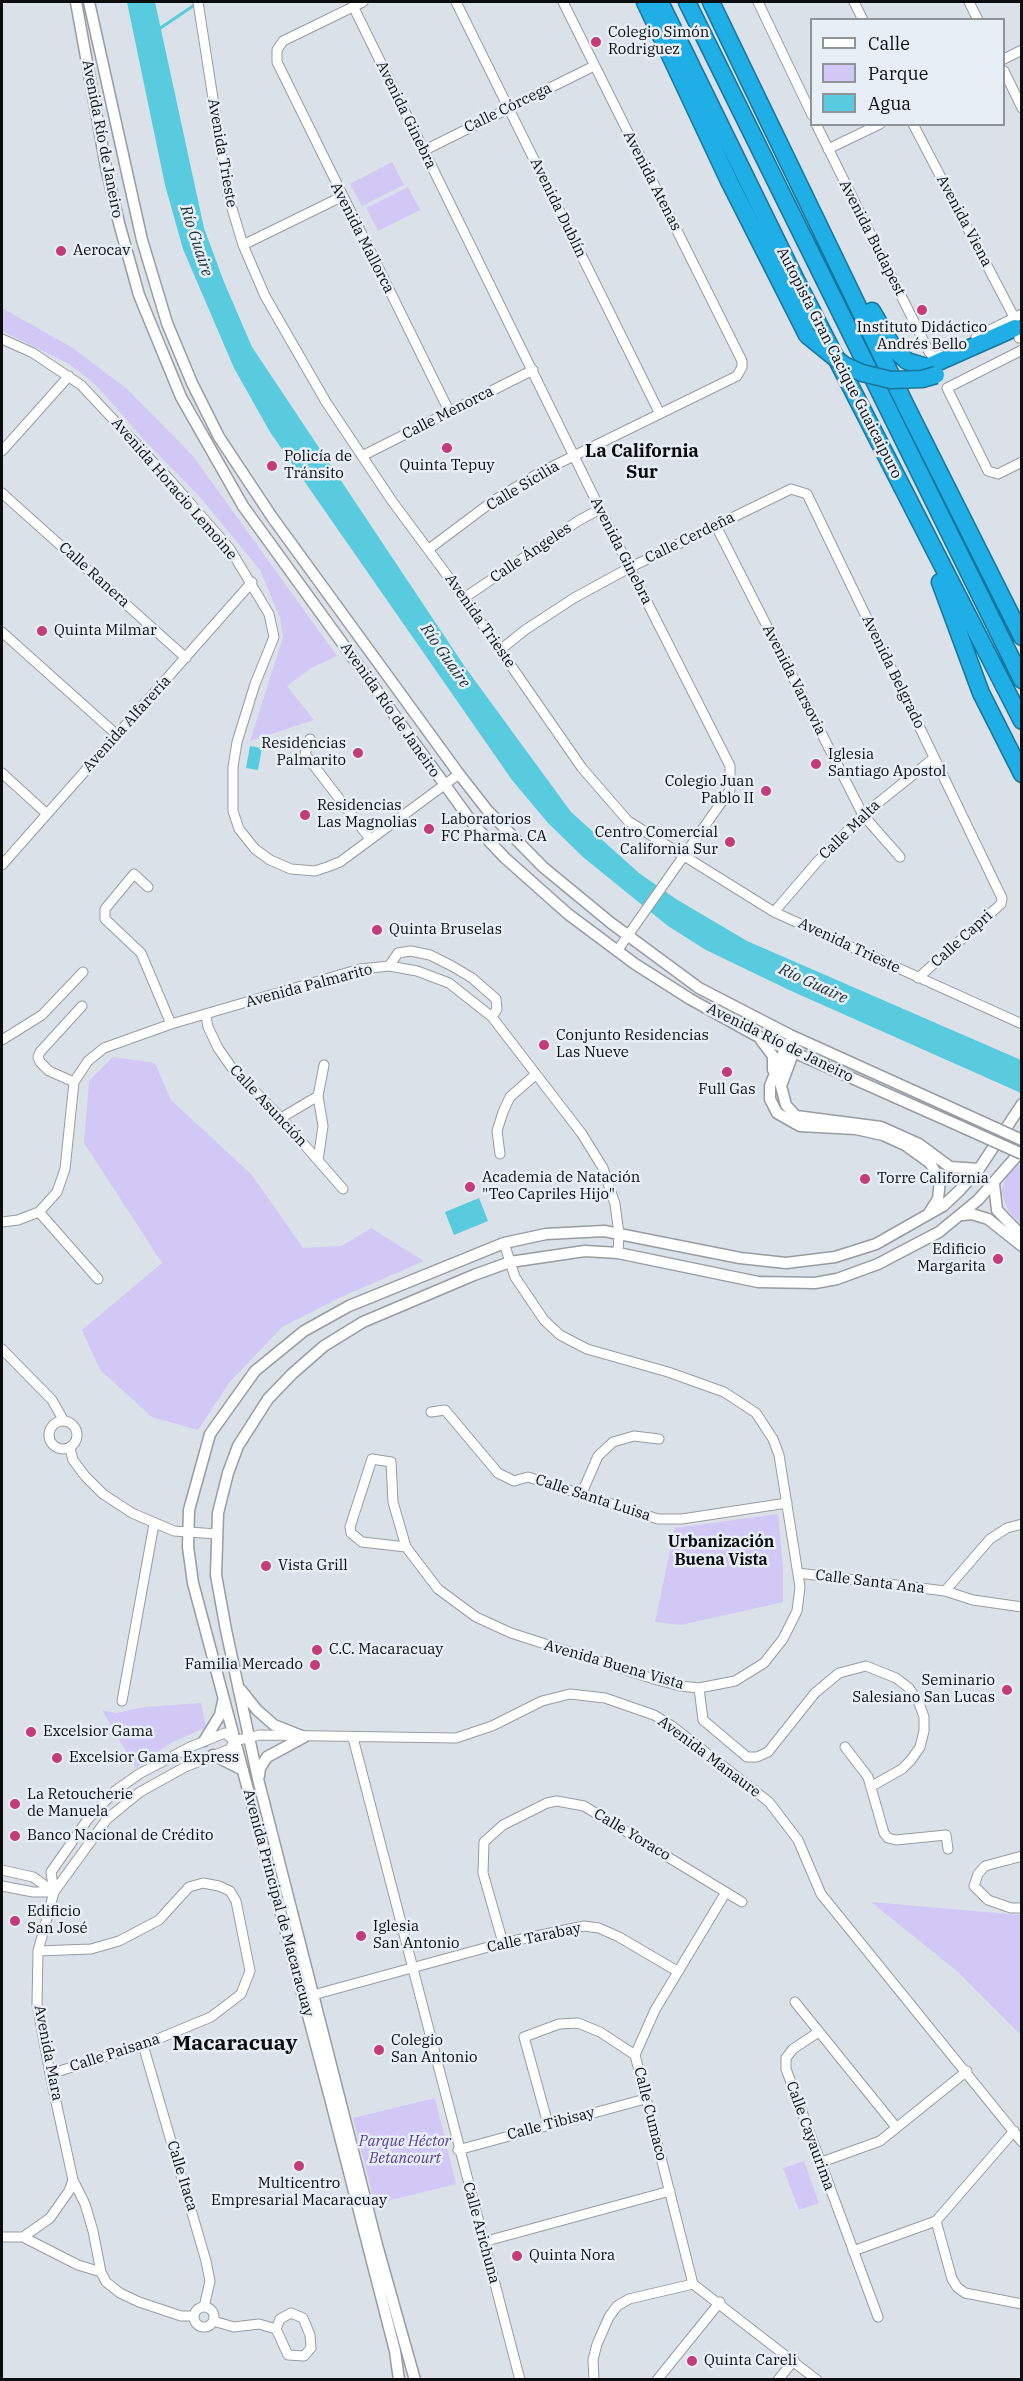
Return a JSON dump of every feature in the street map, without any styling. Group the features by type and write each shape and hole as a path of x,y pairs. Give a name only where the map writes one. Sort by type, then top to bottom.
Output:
{"highway":[{"path":"645,2 729,181 807,335 844,365 891,380 922,379 936,375 1019,330"},
{"name":"Autopista Gran Cacique Guaicaipuro","path":"660,2 795,278 1022,722"},
{"name":"Autopista Gran Cacique Guaicaipuro","path":"687,2 1022,680"},
{"path":"711,2 750,70 789,151 894,349 907,361 927,367 1019,330"},
{"path":"711,2 906,406 1022,637"},
{"path":"917,516 981,693 1022,774"}],"street":[{"name":"Avenida Río de Janeiro","path":"76,2 118,223 139,295 167,370 223,474 243,506 443,786 474,825 519,872 568,914 617,951 690,999 755,1035 1022,1152"},
{"name":"Avenida Río de Janeiro","path":"89,2 145,249 167,323 192,383 219,437 272,517 488,811 543,867 628,936 699,988 795,1037 1022,1140"},
{"name":"Avenida Trieste","path":"198,2 228,195 243,245 265,296 326,402 392,501 464,598 582,768 628,821 774,912 1022,1024"},
{"path":"353,6 363,2"},
{"name":"Avenida Dublín","path":"456,2 660,414"},
{"name":"Avenida Atenas","path":"563,2 742,361"},
{"path":"758,2 810,111"},
{"path":"854,2 861,18"},
{"path":"969,2 977,18"},
{"name":"Avenida Mallorca","path":"353,6 283,41 277,50 277,62 341,197 450,413"},
{"name":"Avenida Ginebra","path":"353,6 732,774 730,790 617,951"},
{"path":"1005,58 1022,50"},
{"name":"Calle Córcega","path":"423,151 594,66"},
{"path":"1005,73 1022,108"},
{"name":"Avenida Budapest","path":"817,126 933,357 1019,330"},
{"path":"828,149 876,126"},
{"name":"Avenida Viena","path":"915,126 1019,330"},
{"path":"243,245 341,197"},
{"path":"1019,330 947,388 988,471 998,474 1022,462"},
{"name":"Avenida Horacio Lemoine","path":"2,339 33,353 69,376 170,480 230,549 252,582 269,614 274,637 255,684 237,742 232,791 233,811 239,829 255,849 281,866 303,870 315,870 340,862 459,774"},
{"name":"Calle Sicilia","path":"429,549 494,501 574,456 737,376 742,361"},
{"name":"Calle Menorca","path":"362,456 533,370"},
{"path":"2,451 69,376"},
{"name":"Calle Cerdeña","path":"500,650 545,617 630,568 791,489"},
{"name":"Avenida Belgrado","path":"791,489 807,494 1002,898"},
{"name":"Calle Ranera","path":"2,493 186,658"},
{"name":"Calle Ángeles","path":"464,598 578,521 600,509"},
{"name":"Avenida Varsovia","path":"716,526 863,815 900,857"},
{"name":"Avenida Alfarería","path":"2,865 252,582"},
{"path":"2,632 116,734"},
{"path":"310,739 305,754 370,839"},
{"name":"Calle Malta","path":"774,912 817,862 863,815 934,758"},
{"path":"2,773 47,814"},
{"path":"148,887 134,874 105,909 105,919 141,953 171,1024"},
{"name":"Calle Capri","path":"918,978 1001,904 1002,898"},
{"path":"389,966 399,953 411,951 430,955 472,978 496,999 497,1009 492,1017"},
{"name":"Avenida Palmarito","path":"74,1082 88,1061 104,1048 171,1024 206,1016 360,969 389,966 417,971 449,983 492,1017 582,1134 603,1168 615,1204 619,1234 618,1253"},
{"path":"2,1040 42,1015 83,972"},
{"path":"2,1222 18,1220 39,1212 57,1192 65,1169 74,1082 49,1071 38,1057 82,1006"},
{"name":"Calle Asunción","path":"206,1016 208,1028 232,1068 281,1118 343,1189"},
{"path":"755,1035 773,1056 783,1100 796,1116 881,1127 918,1143 950,1167 979,1169"},
{"path":"777,1078 795,1037"},
{"path":"814,1061 799,1063 777,1078 770,1086 772,1107 790,1123 800,1126 856,1129 883,1135 905,1145 930,1163 941,1184 938,1199 927,1216"},
{"path":"318,1160 323,1126 318,1096 324,1065"},
{"path":"501,1154 497,1131 503,1112 510,1097 535,1075"},
{"path":"281,1118 318,1096"},
{"name":"Avenida Principal de Macaracuay","path":"399,2379 395,2351 193,1583 188,1532 191,1503 210,1434 237,1394 266,1360 304,1331 349,1306 504,1243 571,1231 619,1234 740,1258 801,1263 862,1250 902,1231 944,1206 979,1169 1022,1104"},
{"name":"Avenida Principal de Macaracuay","path":"414,2375 258,1779 218,1587 217,1534 224,1484 238,1446 268,1399 302,1364 336,1338 363,1322 474,1275 510,1262 566,1252 618,1253 758,1282 815,1283 837,1279 878,1264 939,1233 963,1215 1022,1152"},
{"path":"994,1184 997,1210 1022,1236"},
{"path":"39,1212 98,1279"},
{"path":"963,1215 972,1214 988,1219 1022,1246"},
{"name":"Avenida Buena Vista","path":"406,1547 362,1542 351,1533 350,1527 372,1459 391,1462 393,1502 406,1547 438,1589 476,1617 511,1633 663,1682 699,1688 735,1681 765,1663 783,1639 797,1611 800,1587 777,1447 756,1413 724,1392 572,1343 544,1320 515,1277 504,1243"},
{"path":"2,1349 52,1400 64,1421 73,1424 78,1432 76,1442 70,1449 60,1450 50,1441 51,1427 64,1421"},
{"name":"Calle Santa Luisa","path":"431,1412 445,1410 498,1473 514,1481 528,1477 658,1519 694,1518 787,1503"},
{"path":"580,1495 598,1456 613,1442 634,1436 659,1439"},
{"path":"70,1449 74,1460 85,1476 103,1494 154,1524 174,1531 217,1534"},
{"path":"122,1701 154,1524"},
{"name":"Calle Santa Ana","path":"798,1573 945,1591 990,1539 1007,1528 1022,1524"},
{"path":"945,1591 973,1600 1022,1607"},
{"path":"699,1688 703,1720 747,1756 757,1757 768,1752 815,1693 839,1673 866,1666 896,1678 909,1688 919,1703 924,1717 924,1731 920,1747 911,1760 902,1769 872,1786"},
{"path":"238,1688 256,1710 274,1725 304,1737"},
{"name":"Avenida Manaure","path":"234,1741 249,1737 456,1738 492,1726 542,1701 570,1694 605,1698 654,1715 672,1726 769,1802 798,1840 821,1894 860,1945 967,2071 1022,2142"},
{"path":"204,1741 220,1715 223,1701"},
{"name":"Avenida Mara","path":"54,1892 51,1872 77,1833 102,1803 139,1774 204,1741 225,1733 234,1741 230,1749 213,1755 140,1792 120,1807 93,1835 54,1892 38,1951 37,2004 50,2074 73,2180 93,2231 101,2272"},
{"path":"258,1779 260,1768 267,1757 304,1737"},
{"name":"Calle Arichuna","path":"353,1738 411,1970 520,2379"},
{"path":"845,1747 872,1786 876,1806 888,1838 896,1840 946,1835 948,1849"},
{"path":"213,1755 243,1770"},
{"name":"Calle Yoraco","path":"503,1943 483,1873 484,1842 503,1825 547,1803 557,1801 584,1806 742,1902"},
{"path":"1022,1856 985,1866 978,1874 974,1886 988,1900 1011,1908 1022,1908"},
{"path":"2,1870 33,1877 54,1892"},
{"name":"Calle Paisana","path":"38,1951 91,1949 135,1935 159,1920 189,1887 203,1883 230,1891 241,1920 250,1971 241,1994 211,2017 143,2045 50,2074"},
{"path":"2,1886 33,1892 54,1892"},
{"name":"Calle Cumaco","path":"693,2284 635,2055 655,2010 726,1892"},
{"name":"Calle Tarabay","path":"313,1995 503,1943 568,1928 599,1928 677,1971"},
{"path":"795,2002 817,2033 896,2127"},
{"path":"548,2124 524,2037 559,2024 578,2023 600,2032 635,2055"},
{"name":"Calle Cayaurima","path":"817,2033 793,2049 786,2058 786,2069 878,2317"},
{"name":"Calle Itaca","path":"143,2045 206,2261 210,2280 204,2307"},
{"path":"819,2163 880,2141 967,2071"},
{"name":"Calle Tibisay","path":"458,2150 645,2099"},
{"path":"853,2251 936,2221 1014,2131"},
{"path":"23,2237 50,2218 69,2191 73,2180"},
{"path":"483,2242 670,2191"},
{"path":"936,2221 952,2279 957,2287 974,2295 1022,2304"},
{"path":"2,2237 23,2237 78,2265 101,2272 106,2282 120,2293 139,2302 181,2316 194,2316"},
{"path":"594,2379 593,2360 597,2344 609,2317 618,2306 629,2299 693,2284 720,2302 817,2379"},
{"path":"657,2379 720,2302"},
{"path":"213,2321 213,2313 204,2307 198,2309 194,2316 196,2323 202,2326 213,2321 234,2327 259,2324 276,2329 288,2355 298,2357 308,2353 311,2348 310,2335 298,2314 285,2315 276,2329"},
{"path":"778,2379 794,2360"},
{"path":"414,2375 420,2379"}],"green space":[{"path":"392,162 404,185 362,206 350,184"},
{"path":"408,187 420,210 378,231 366,208"},
{"path":"2,308 73,348 127,389 193,456 337,656 311,668 287,686 314,720 250,741 283,637 280,618 260,570 199,496 146,442 96,385 69,364 2,331"},
{"path":"113,1057 155,1063 171,1100 252,1175 303,1248 342,1246 371,1228 424,1261 341,1297 282,1327 229,1383 198,1430 152,1417 100,1370 82,1330 162,1263 84,1143 89,1081"},
{"path":"1018,1163 1021,1165 1021,1225 1008,1210 1001,1192 1006,1177"},
{"path":"778,1514 783,1568 783,1602 681,1625 655,1622 675,1528"},
{"path":"201,1703 206,1727 169,1744 136,1768 102,1710 116,1713 145,1707"},
{"path":"871,1902 1021,1915 1021,2035 958,1972"},
{"name":"Parque Héctor Betancourt","path":"435,2098 456,2184 375,2204 353,2118"},
{"path":"804,2161 819,2203 799,2210 783,2168"}],"water":[{"name":"Río Guaire","path":"127,2 155,2 204,228 252,347 465,667 571,812 639,873 676,899 747,941 1021,1060 1021,1093 789,990 706,950 668,926 583,857 548,823 512,780 270,432 234,368 183,249 165,185"},
{"path":"250,746 262,748 258,770 246,768"},
{"path":"479,1198 488,1221 454,1235 445,1212"}],"waterway":[{"path":"159,29 196,4"}],"place":[{"name":"Colegio Simón Rodriguez","path":"596,42"},
{"name":"Aerocav","path":"61,251"},
{"name":"Instituto Didáctico Andrés Bello","path":"922,310"},
{"name":"Quinta Tepuy","path":"447,448"},
{"name":"Policía de Tránsito","path":"272,466"},
{"name":"Quinta Milmar","path":"42,631"},
{"name":"Residencias Palmarito","path":"358,753"},
{"name":"Iglesia Santiago Apostol","path":"816,764"},
{"name":"Colegio Juan Pablo II","path":"766,791"},
{"name":"Residencias Las Magnolias","path":"305,815"},
{"name":"Laboratorios FC Pharma. CA","path":"429,829"},
{"name":"Centro Comercial California Sur","path":"730,842"},
{"name":"Quinta Bruselas","path":"377,930"},
{"name":"Conjunto Residencias Las Nueve","path":"544,1045"},
{"name":"Full Gas","path":"727,1072"},
{"name":"Torre California","path":"865,1179"},
{"name":"Academia de Natación \"Teo Capriles Hijo\"","path":"470,1187"},
{"name":"Edificio Margarita","path":"998,1259"},
{"name":"Vista Grill","path":"266,1566"},
{"name":"C.C. Macaracuay","path":"317,1650"},
{"name":"Familia Mercado","path":"315,1665"},
{"name":"Seminario Salesiano San Lucas","path":"1007,1690"},
{"name":"Excelsior Gama","path":"31,1732"},
{"name":"Excelsior Gama Express","path":"57,1758"},
{"name":"La Retoucherie de Manuela","path":"15,1804"},
{"name":"Banco Nacional de Crédito","path":"15,1836"},
{"name":"Edificio San José","path":"15,1921"},
{"name":"Iglesia San Antonio","path":"361,1936"},
{"name":"Colegio San Antonio","path":"379,2050"},
{"name":"Multicentro Empresarial Macaracuay","path":"299,2166"},
{"name":"Quinta Nora","path":"517,2256"},
{"name":"Quinta Careli","path":"692,2361"}],"district":[{"name":"La California Sur","path":"642,462"},
{"name":"Urbanización Buena Vista","path":"721,1551"},
{"name":"Macaracuay","path":"235,2044"}]}
